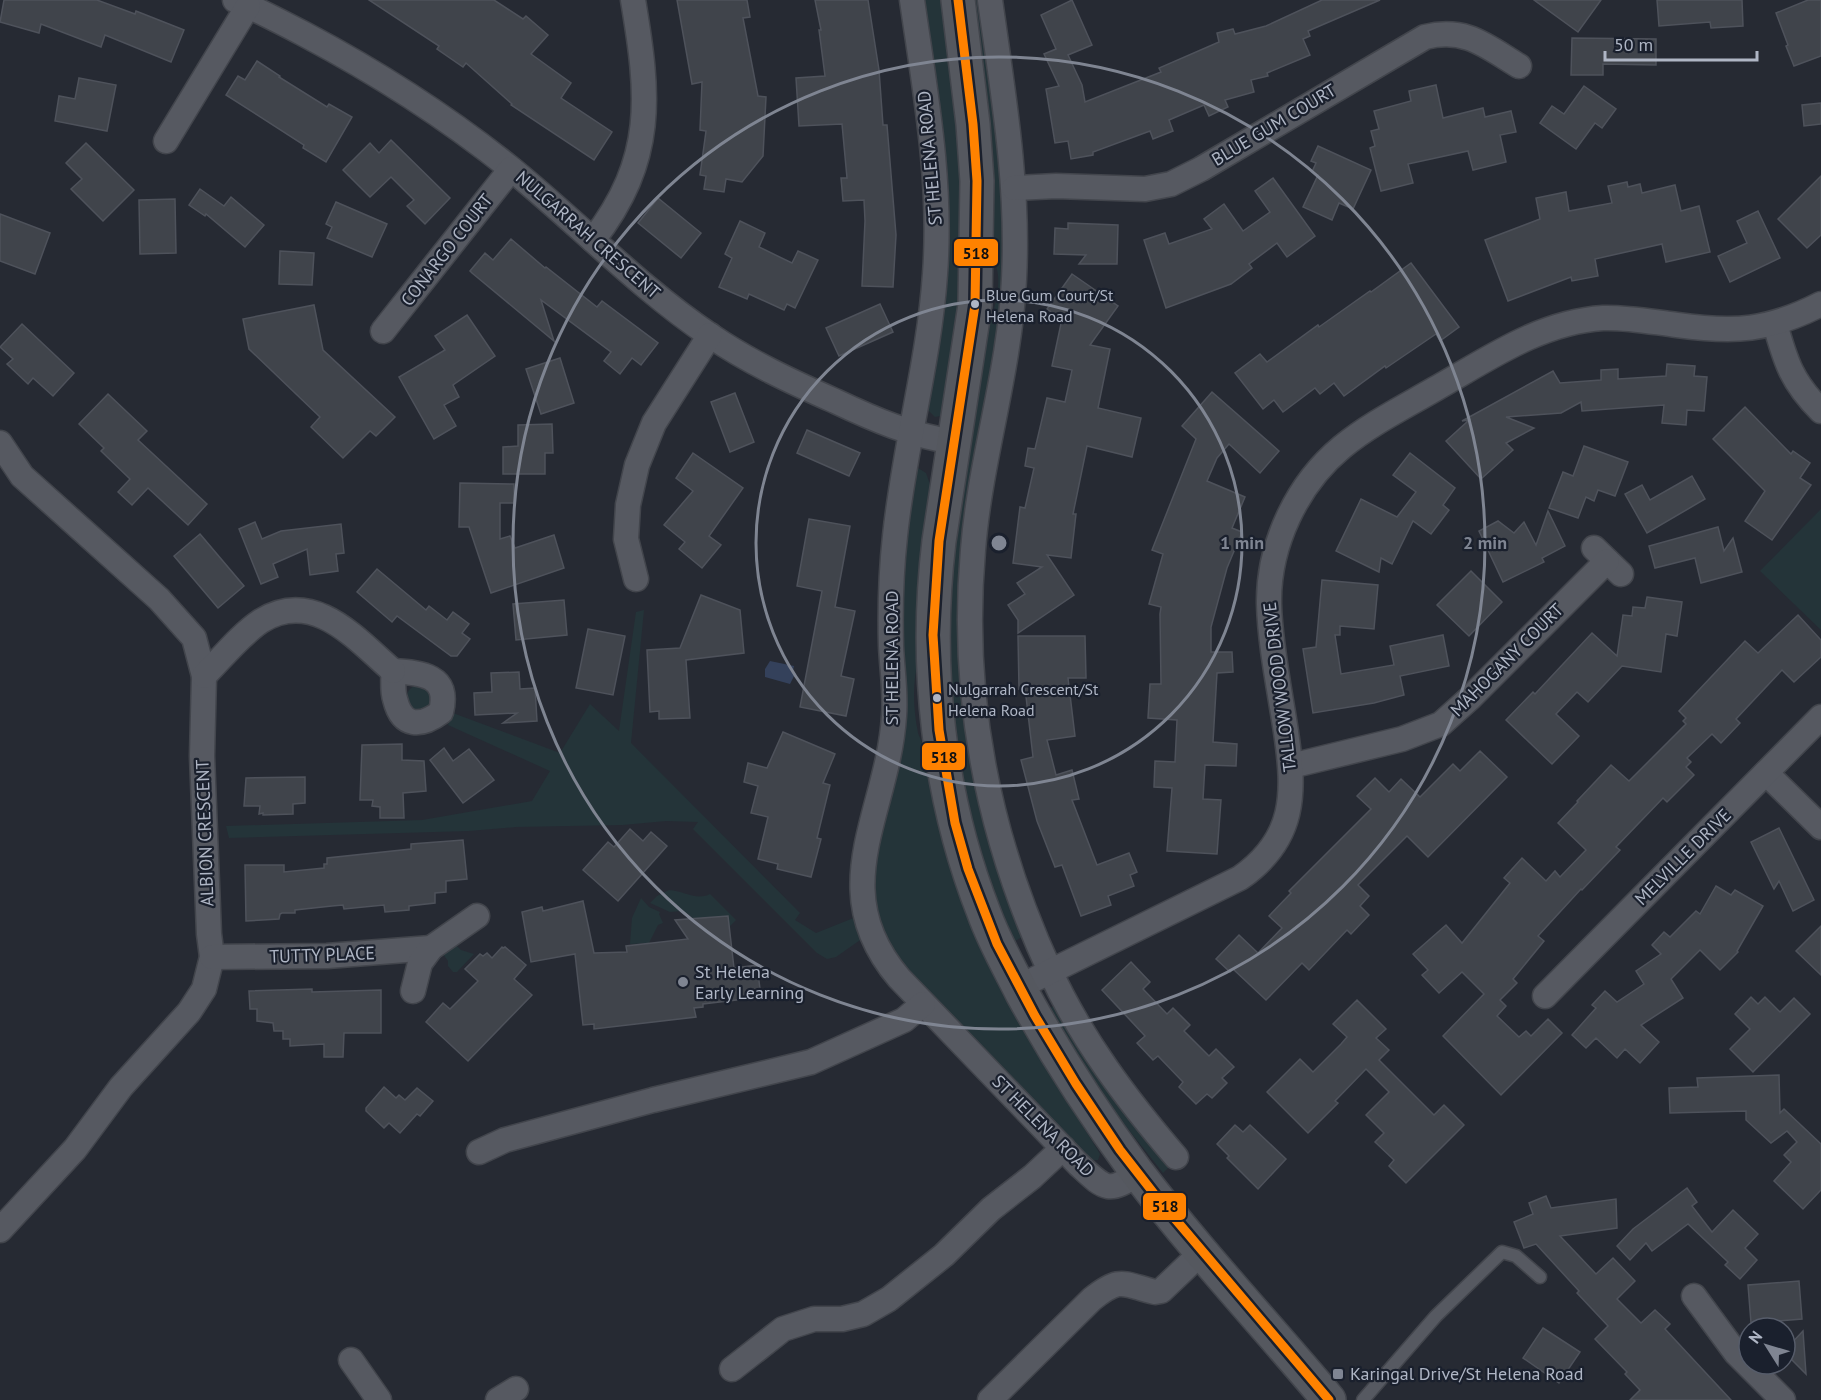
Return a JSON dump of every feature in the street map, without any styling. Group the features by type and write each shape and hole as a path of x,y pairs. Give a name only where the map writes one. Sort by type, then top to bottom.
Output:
{"main road":[{"path":"958,0 973,124 977,181 975,305 939,541 933,597 935,687 940,738 956,829 995,939 1019,987 1071,1077 1138,1173 1202,1252 1329,1400"}],"street":[{"path":"593,240 617,204 637,157 643,133 645,80 633,0"},
{"name":"ST HELENA ROAD","path":"912,0 931,133 937,220 935,274 930,331 902,483 892,563 891,628 895,703 893,730 861,877 865,915 879,953 899,978 1090,1175 1105,1186 1118,1187 1138,1173"},
{"path":"990,0 1014,188 1014,280 1010,321 973,549 970,593 971,665 975,718 987,790 1015,882 1050,971 1101,1059 1143,1117 1176,1157"},
{"path":"166,141 241,3"},
{"name":"NULGARRAH CRESCENT","path":"241,3 328,47 457,128 511,169 642,284 710,335 767,369 828,398 911,432 955,442"},
{"name":"BLUE GUM COURT","path":"1014,188 1056,186 1132,190 1171,184 1201,169 1425,37 1452,33 1464,36 1519,66"},
{"name":"CONARGO COURT","path":"383,331 511,169"},
{"name":"TALLOW WOOD DRIVE","path":"1019,987 1211,894 1252,870 1272,849 1285,826 1291,800 1291,766 1270,622 1270,583 1280,540 1298,499 1324,464 1341,448 1381,420 1520,341 1560,325 1603,318 1735,330 1775,324 1821,304"},
{"path":"1775,324 1787,365 1793,377 1821,411"},
{"path":"636,579 626,539 628,505 637,465 654,423 710,335"},
{"name":"ALBION CRESCENT","path":"0,442 22,476 179,618 194,638 204,676 202,777 212,957 204,989 189,1012 120,1087 75,1149 0,1230"},
{"name":"MAHOGANY COURT","path":"1291,766 1402,739 1441,724 1459,709 1607,561"},
{"path":"204,676 262,621 280,612 300,609 333,621 393,671"},
{"name":"MELVILLE DRIVE","path":"1545,996 1821,717"},
{"path":"1766,773 1821,827"},
{"path":"413,991 420,963 431,948 477,916"},
{"name":"TUTTY PLACE","path":"212,957 327,956 431,948"},
{"path":"479,1152 505,1140 653,1100 811,1062 904,1020 924,1004"},
{"path":"732,1369 783,1329 814,1319 842,1318 863,1314 889,1299 944,1255 991,1209 1032,1177 1062,1148"},
{"path":"990,1400 1109,1285 1118,1283 1155,1292 1161,1291 1202,1252"},
{"path":"1694,1296 1736,1353 1784,1400"},
{"path":"351,1360 380,1400"}],"lane":[{"path":"1363,1400 1436,1316 1502,1252 1516,1256 1540,1276"}],"shaded area":[{"path":"920,0 947,0 961,188 961,262 953,357 943,413 935,417 927,409 936,347"},
{"path":"970,0 982,0 1006,206 1003,308 961,582 1026,935 1015,941 997,904 984,867 963,791 951,713 948,674 947,635 951,559 986,333 995,304 998,283 998,273 990,255"},
{"path":"918,468 926,473 932,490 919,657 914,686 918,733 1061,1090 1100,1154 1098,1160 1088,1160 892,957 871,899 914,470"},
{"path":"1821,509 1821,630 1760,571"},
{"path":"644,610 631,743 800,913 795,920 816,933 856,917 863,938 836,957 827,959 817,953 693,829 698,822 666,821 623,825 516,827 469,831 229,838 226,826 422,820 532,801 550,771 448,725 453,713 560,753 590,704 619,731 636,612"},
{"path":"414,686 433,692 436,698 423,716 410,709 407,699 408,693"},
{"path":"669,890 695,896 710,894 736,920 723,933 700,924 681,911 670,912 650,903 657,896"},
{"path":"641,898 649,907 660,912 663,923 658,925 649,943 630,944 632,918"},
{"path":"455,944 461,950 474,954 457,972 453,972 443,954"},
{"path":"1055,1005 1171,1165 1163,1173 1105,1100 1049,1009"}],"water":[{"path":"770,661 794,666 795,674 790,684 765,677 765,669"}],"building":[{"path":"4,0 97,0 135,14 136,11 184,30 171,62 105,35 101,47 41,24 39,33 0,22"},
{"path":"369,0 494,0 523,19 526,16 548,35 531,54 571,83 561,98 612,132 594,160 511,105 466,63 463,67 437,49 439,46"},
{"path":"677,0 747,0 750,17 743,18 758,96 766,97 763,156 742,182 726,179 724,192 704,189 706,176 700,175 706,131 700,130 702,82 692,84"},
{"path":"815,0 868,0 879,70 883,125 887,125 896,235 893,287 862,286 864,200 843,201 841,178 847,178 842,124 799,126 796,78 825,76 819,30 821,30"},
{"path":"1072,0 1092,45 1068,55 1082,85 1085,102 1161,72 1159,68 1219,42 1217,33 1233,29 1235,34 1266,26 1322,0 1380,0 1308,31 1310,36 1303,39 1310,55 1267,73 1268,76 1251,80 1254,92 1225,100 1228,107 1209,116 1204,105 1169,120 1173,131 1153,139 1150,131 1093,152 1093,155 1071,159 1068,141 1055,143 1046,89 1059,86 1044,54 1056,49 1041,15"},
{"path":"1534,0 1601,0 1578,32"},
{"path":"1657,0 1742,0 1743,26 1711,28 1710,22 1659,26"},
{"path":"1808,0 1821,0 1821,56 1794,66 1776,13"},
{"path":"1572,38 1656,39 1656,65 1603,64 1603,75 1571,75"},
{"path":"257,61 327,107 329,104 352,117 326,162 303,148 304,145 226,95 238,76 245,80"},
{"path":"79,78 116,85 107,131 55,121 59,96 75,99"},
{"path":"1436,85 1443,118 1483,108 1485,117 1511,111 1516,132 1500,135 1506,162 1473,170 1468,151 1408,164 1413,183 1381,191 1370,148 1375,146 1371,131 1379,129 1374,111 1411,101 1409,91"},
{"path":"1584,86 1616,109 1602,128 1595,123 1576,149 1540,123 1552,106 1564,114"},
{"path":"1821,103 1821,124 1804,126 1802,105"},
{"path":"391,140 450,198 425,224 407,206 414,200 391,177 370,197 343,170 370,143 379,153"},
{"path":"86,143 134,190 103,221 71,189 82,179 66,163"},
{"path":"1318,146 1371,170 1353,209 1339,203 1332,220 1303,207 1318,175 1312,172 1316,163 1311,161"},
{"path":"1821,176 1821,235 1807,248 1778,219"},
{"path":"1273,178 1315,236 1287,257 1277,243 1249,264 1252,268 1231,284 1166,308 1144,240 1165,233 1169,244 1212,229 1204,219 1224,204 1243,231 1270,212 1255,191"},
{"path":"1627,182 1628,187 1640,184 1642,193 1675,185 1681,211 1699,206 1710,252 1666,262 1662,244 1595,259 1598,276 1572,281 1571,277 1508,301 1485,240 1540,219 1536,198 1566,192 1569,211 1612,203 1608,186"},
{"path":"200,189 224,206 231,197 264,225 245,247 206,214 205,216 189,205"},
{"path":"658,198 701,233 681,258 638,223"},
{"path":"175,199 176,253 140,254 139,200"},
{"path":"336,202 387,224 372,257 327,238 332,227 326,224"},
{"path":"1758,211 1780,258 1730,282 1718,256 1747,243 1737,221"},
{"path":"0,214 50,233 35,274 0,261"},
{"path":"740,221 765,233 759,247 792,263 798,251 818,260 795,308 787,304 784,310 749,294 747,299 719,287 732,258 725,254"},
{"path":"1068,223 1118,225 1117,264 1079,264 1086,255 1054,254 1055,228 1068,229"},
{"path":"511,239 597,307 602,301 658,343 641,365 632,358 620,374 604,361 611,352 541,300 554,341 470,271 485,253 493,260"},
{"path":"280,251 314,253 312,285 279,284"},
{"path":"1411,263 1459,327 1440,341 1436,334 1386,368 1385,366 1344,396 1334,383 1320,394 1315,388 1283,412 1274,400 1263,409 1235,373 1260,354 1267,362"},
{"path":"1072,274 1118,306 1090,345 1110,349 1098,408 1141,418 1132,457 1087,446 1073,514 1076,514 1071,558 1047,555 1074,595 1018,633 1018,620 1008,605 1025,594 1017,583 1042,567 1013,563 1020,507 1025,508 1034,468 1025,466 1028,448 1035,449 1047,398 1065,402 1072,370 1052,366 1062,319 1047,309"},
{"path":"880,304 893,332 839,356 826,328"},
{"path":"314,305 323,350 395,417 376,436 370,431 343,458 311,427 320,417 249,349 243,319"},
{"path":"467,315 495,356 453,385 459,397 444,405 456,426 434,439 399,377 445,350 435,336"},
{"path":"22,324 74,373 53,396 33,378 28,384 7,364 13,359 0,347"},
{"path":"560,358 574,403 541,414 526,369"},
{"path":"1667,364 1695,366 1694,376 1707,377 1704,411 1687,410 1686,425 1662,423 1664,405 1582,411 1581,402 1561,413 1506,417 1534,428 1506,443 1513,450 1481,479 1446,441 1469,420 1462,421 1553,371 1560,383 1601,380 1601,370 1618,369 1618,379 1666,376"},
{"path":"1212,392 1279,451 1260,473 1229,444 1217,458 1207,481 1245,497 1232,528 1242,532 1227,568 1211,627 1211,652 1232,652 1233,672 1217,673 1213,742 1237,744 1236,766 1205,765 1203,799 1221,800 1217,854 1167,851 1172,788 1154,787 1155,761 1175,762 1177,720 1148,718 1150,684 1161,684 1161,607 1149,604 1163,554 1152,550 1196,439 1182,426"},
{"path":"735,393 754,442 730,452 711,402"},
{"path":"108,394 147,431 138,440 207,504 188,525 148,488 132,505 118,492 130,479 101,451 104,448 79,424"},
{"path":"1745,407 1791,454 1793,451 1810,463 1800,478 1811,485 1772,540 1745,521 1765,491 1713,439"},
{"path":"552,424 553,453 545,453 545,474 503,474 503,447 518,446 518,425"},
{"path":"807,430 860,453 849,476 797,453"},
{"path":"1584,446 1628,462 1615,496 1598,490 1594,501 1586,497 1578,518 1549,508 1563,472 1573,476"},
{"path":"693,453 743,488 709,536 721,545 702,568 679,549 685,542 664,525 693,491 676,478"},
{"path":"1410,453 1455,488 1443,505 1449,510 1431,534 1413,521 1392,564 1381,558 1379,572 1336,551 1361,499 1397,517 1416,492 1393,475"},
{"path":"1692,476 1705,499 1647,533 1625,494 1642,485 1650,500"},
{"path":"460,483 514,484 514,503 500,503 500,539 510,536 515,548 554,535 564,568 491,593 469,527 459,527"},
{"path":"1548,511 1565,546 1542,558 1544,562 1503,582 1479,531 1498,521 1514,533 1524,522 1536,545"},
{"path":"809,519 850,526 835,607 855,611 841,676 854,679 846,716 800,707 822,591 797,586"},
{"path":"255,522 262,539 281,531 341,524 344,553 336,554 338,571 310,575 307,549 273,564 278,577 261,584 239,529"},
{"path":"1718,527 1724,551 1733,538 1742,572 1701,583 1695,558 1655,568 1649,546"},
{"path":"200,534 244,586 218,608 174,556"},
{"path":"377,569 426,610 429,606 447,620 453,612 469,624 462,633 470,639 457,656 451,656 397,616 392,622 357,592"},
{"path":"1471,571 1502,602 1469,636 1437,605"},
{"path":"1322,580 1378,585 1374,629 1340,626 1340,635 1335,635 1341,674 1394,665 1390,646 1443,635 1449,666 1400,676 1404,695 1374,703 1313,713 1303,649 1316,647"},
{"path":"701,595 740,610 744,653 686,660 690,718 659,719 659,711 650,712 647,650 680,648"},
{"path":"1647,597 1682,602 1677,636 1666,634 1661,672 1622,666 1588,702 1577,692 1556,714 1579,736 1552,764 1506,720 1533,692 1535,694 1592,633 1617,656 1623,615 1632,616 1633,607 1645,608"},
{"path":"564,600 567,635 516,640 513,604"},
{"path":"1798,615 1821,640 1821,657 1794,682 1782,670 1736,719 1740,723 1721,743 1712,734 1687,758 1691,762 1686,767 1694,775 1667,802 1663,798 1616,847 1620,850 1538,936 1544,941 1513,979 1517,983 1500,1000 1506,1006 1497,1016 1519,1037 1526,1031 1531,1036 1548,1019 1562,1033 1501,1095 1443,1036 1484,994 1462,972 1439,993 1422,975 1428,970 1413,954 1446,925 1462,943 1510,883 1504,878 1522,858 1546,881 1555,871 1560,877 1586,850 1558,823 1577,801 1611,765 1629,781 1686,724 1683,721 1686,718 1679,711 1745,641 1758,653"},
{"path":"588,629 625,636 613,695 576,688"},
{"path":"1018,636 1085,636 1086,678 1068,678 1075,736 1047,740 1056,775 1072,770 1079,799 1072,800 1097,865 1129,853 1137,872 1130,875 1134,886 1108,896 1111,905 1081,916 1062,865 1055,867 1037,821 1021,760 1033,757 1025,688 1019,689"},
{"path":"519,672 520,689 535,688 537,721 503,723 517,713 475,715 474,693 492,692 491,673"},
{"path":"783,732 835,754 823,783 830,785 817,838 821,839 811,877 777,869 778,864 758,859 768,817 751,813 758,786 744,782 748,763 767,768"},
{"path":"402,744 402,760 424,761 426,791 403,793 404,818 380,818 380,807 372,806 373,800 360,800 362,745"},
{"path":"444,748 453,761 469,749 494,780 463,803 430,760"},
{"path":"1480,751 1507,777 1428,857 1407,836 1358,885 1369,896 1360,906 1369,915 1351,934 1347,930 1309,970 1302,963 1266,1000 1233,969 1230,972 1216,959 1239,935 1258,953 1282,928 1269,916 1291,893 1289,891 1371,809 1357,796 1375,778 1389,792 1401,779 1420,797 1453,764 1460,771"},
{"path":"305,777 305,803 293,804 293,814 263,815 263,813 259,814 260,806 244,806 246,778"},
{"path":"1779,828 1814,900 1793,911 1779,881 1774,889 1751,842"},
{"path":"630,829 643,841 651,832 667,846 618,901 583,870 608,842 614,847"},
{"path":"463,840 467,879 446,881 446,892 435,893 435,903 409,906 409,910 385,912 384,905 344,909 343,905 332,906 295,910 295,913 282,913 279,919 246,921 245,865 284,865 284,872 324,868 327,858 411,849 411,844"},
{"path":"1716,886 1731,895 1735,890 1763,906 1738,952 1720,970 1700,950 1671,979 1683,998 1641,1025 1659,1042 1640,1063 1625,1049 1617,1058 1596,1038 1586,1048 1572,1035 1596,1008 1592,1005 1605,991 1617,1002 1644,984 1636,971 1661,954 1652,945 1664,932 1670,937 1696,911 1700,914"},
{"name":"St Helena Early Learning","path":"583,901 594,953 627,952 626,946 688,939 675,920 728,916 734,968 757,965 761,997 703,1004 703,1007 694,1008 696,1017 594,1029 594,1024 583,1025 575,954 531,962 522,912 542,907 543,911"},
{"path":"1821,926 1821,975 1796,951"},
{"path":"502,947 526,965 514,979 532,995 468,1061 426,1022 443,1003 450,1009 478,981 465,969 480,954 483,956 487,953 492,958"},
{"path":"1131,962 1150,982 1143,989 1167,1014 1173,1008 1190,1025 1184,1031 1209,1056 1216,1049 1234,1067 1222,1078 1227,1083 1212,1098 1207,1094 1196,1104 1179,1087 1183,1082 1158,1056 1153,1060 1137,1043 1145,1036 1102,990"},
{"path":"312,989 312,992 381,990 381,1033 344,1033 343,1057 324,1057 324,1044 290,1046 290,1039 283,1039 283,1031 274,1031 273,1023 257,1021 257,1009 250,1009 249,991"},
{"path":"1751,997 1758,1004 1765,997 1780,1012 1794,998 1810,1014 1753,1072 1730,1049 1750,1029 1735,1014"},
{"path":"1357,1000 1386,1029 1376,1038 1389,1050 1379,1060 1434,1115 1444,1105 1464,1125 1406,1183 1389,1166 1394,1160 1375,1142 1384,1133 1366,1115 1389,1092 1366,1069 1335,1101 1338,1103 1308,1133 1267,1092 1300,1059 1313,1072 1341,1044 1347,1037 1333,1024"},
{"path":"1779,1075 1780,1113 1784,1109 1821,1144 1821,1190 1803,1209 1774,1181 1791,1162 1784,1155 1797,1142 1787,1131 1771,1143 1746,1120 1746,1111 1670,1113 1669,1088 1698,1087 1697,1078"},
{"path":"384,1087 396,1098 399,1095 405,1100 417,1088 433,1101 420,1116 417,1114 400,1133 389,1123 384,1128 366,1111"},
{"path":"1235,1125 1243,1132 1250,1125 1286,1159 1258,1189 1227,1158 1229,1156 1217,1144"},
{"path":"1687,1188 1697,1202 1692,1206 1712,1232 1733,1210 1758,1234 1745,1248 1757,1260 1740,1279 1725,1265 1728,1262 1688,1224 1652,1251 1646,1243 1630,1260 1617,1246 1633,1229"},
{"path":"1546,1196 1551,1208 1616,1199 1617,1228 1560,1236 1596,1274 1613,1258 1635,1281 1617,1299 1641,1323 1655,1310 1670,1324 1665,1329 1731,1400 1630,1400 1640,1390 1625,1374 1627,1372 1595,1339 1608,1326 1536,1244 1524,1248 1514,1222 1533,1214 1529,1203"},
{"path":"1799,1281 1802,1319 1797,1319 1797,1316 1750,1316 1748,1285"},
{"path":"1543,1328 1580,1352 1559,1383 1523,1358"},
{"path":"1803,1331 1806,1374 1797,1365 1797,1337"}],"transit line":[{"name":"518","path":"958,0 973,124 977,181 975,305 939,541 933,635 939,730 955,823 968,869 997,944 1035,1016 1076,1084 1120,1150 1159,1200 1329,1400"}],"place":[{"name":"Blue Gum Court/St Helena Road","path":"975,304"},
{"name":"Nulgarrah Crescent/St Helena Road","path":"937,698"},
{"name":"St Helena Early Learning","path":"683,982"},
{"name":"Karingal Drive/St Helena Road","path":"1338,1374"}]}
